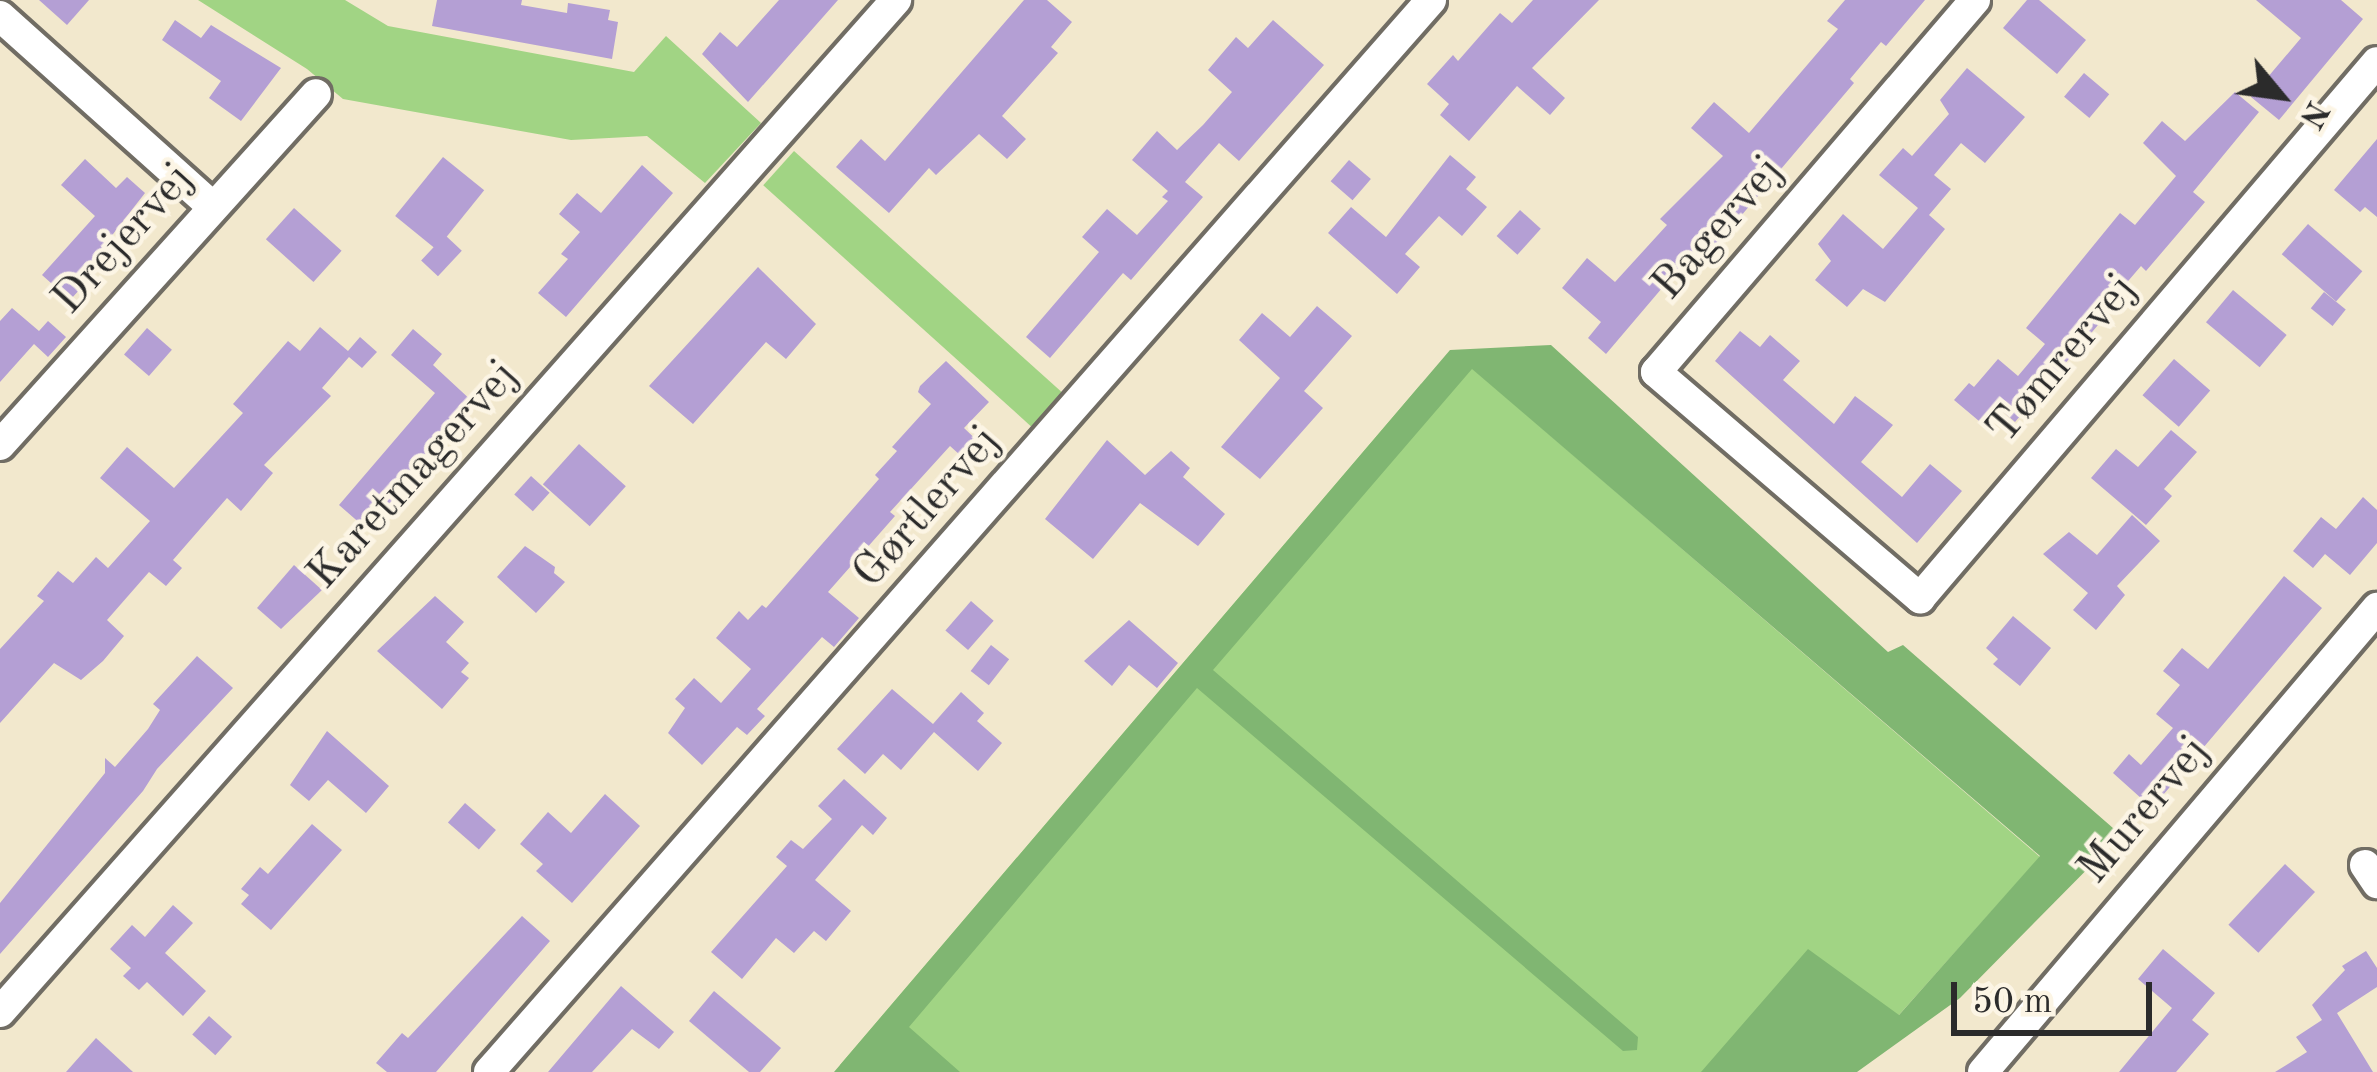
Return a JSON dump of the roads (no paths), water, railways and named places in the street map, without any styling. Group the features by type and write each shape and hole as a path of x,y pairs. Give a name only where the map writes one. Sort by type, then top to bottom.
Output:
{"street":[{"name":"Karetmagervej","path":"0,1012 896,0"},
{"name":"Gørtlervej","path":"489,1072 1431,0"},
{"name":"Bagervej","path":"1801,496 1656,372 1975,0"},
{"path":"0,16 213,207"},
{"name":"Tømrervej","path":"1801,496 1920,598 2377,62"},
{"name":"Drejervej","path":"0,446 316,94"},
{"name":"Murervej","path":"1983,1072 2377,608"}]}
